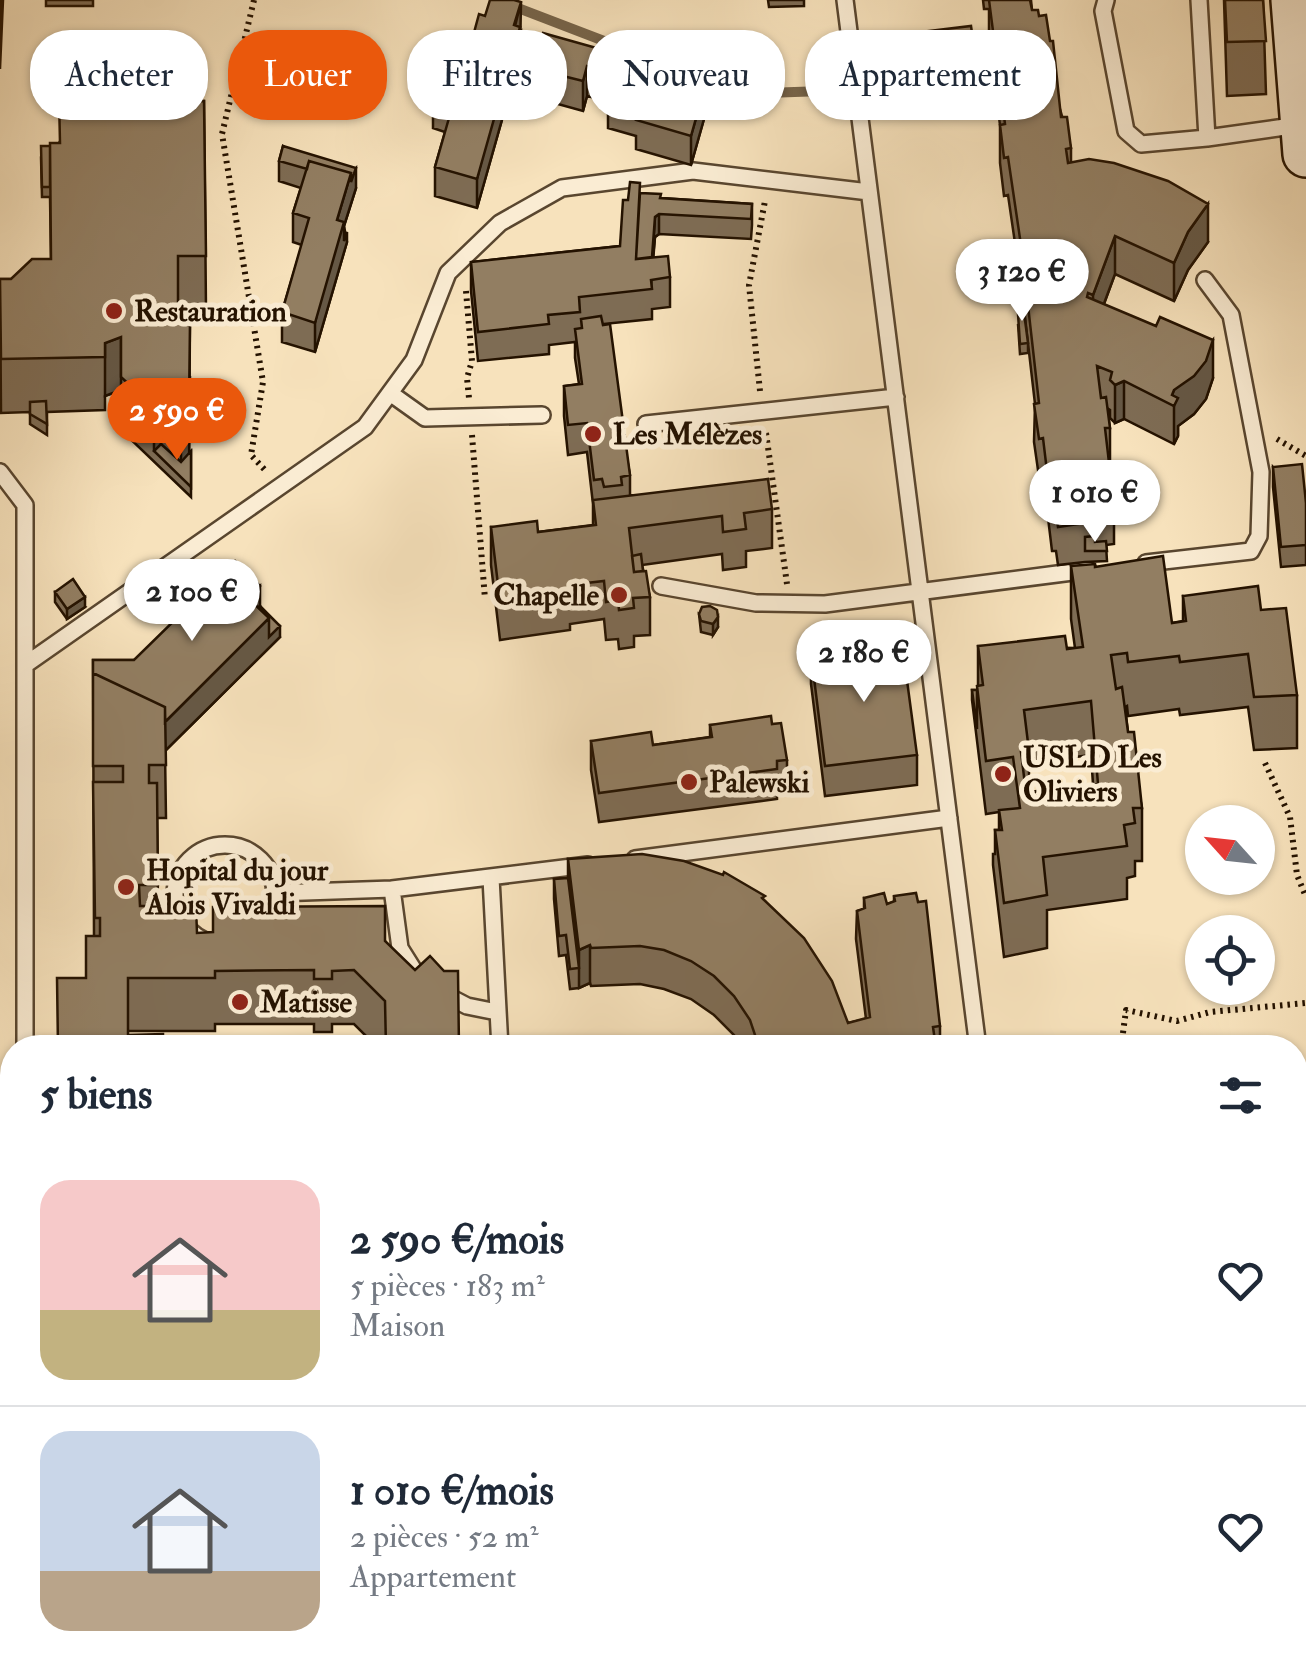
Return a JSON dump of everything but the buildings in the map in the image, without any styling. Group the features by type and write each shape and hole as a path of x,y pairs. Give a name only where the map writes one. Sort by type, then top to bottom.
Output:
{"main road":[{"path":"1294,0 1305,139"}],"lane":[{"path":"846,0 976,1035"},
{"path":"1106,0 1103,11 1126,131 1142,144 1208,138 1305,139"},
{"path":"1199,0 1208,138"},
{"path":"25,665 364,427 414,360 448,273 500,224 562,188 693,170 870,192"},
{"path":"1129,565 1251,551 1259,536 1261,472 1231,316 1205,280"},
{"path":"390,393 425,418 542,415"},
{"path":"646,424 896,397"},
{"path":"0,472 26,506 25,1035"},
{"path":"661,586 756,603 825,604 1110,567"},
{"path":"624,860 949,818"},
{"path":"223,844 254,852 273,877 276,893 266,926 237,944 219,945 188,930 174,899 176,882 193,855 223,844"},
{"path":"276,893 392,889 605,863"},
{"path":"491,878 499,1035"},
{"path":"392,889 400,948 420,982 467,1006 497,1012"}],"path":[{"path":"254,0 222,134 262,382 251,455 281,488"},
{"path":"1264,763 1290,817 1298,874 1306,897"},
{"path":"1123,1035 1126,1010 1177,1021 1210,1012 1306,1003"}],"waterway":[{"path":"497,0 587,34"},
{"path":"785,92 805,92"}],"place":[{"name":"Restauration","path":"114,311"},
{"name":"Les Mélèzes","path":"593,434"},
{"name":"Chapelle","path":"619,595"},
{"name":"USLD Les Oliviers","path":"1003,774"},
{"name":"Palewski","path":"689,782"},
{"name":"Hopital du jour Alois Vivaldi","path":"126,887"},
{"name":"Matisse","path":"240,1002"}]}
